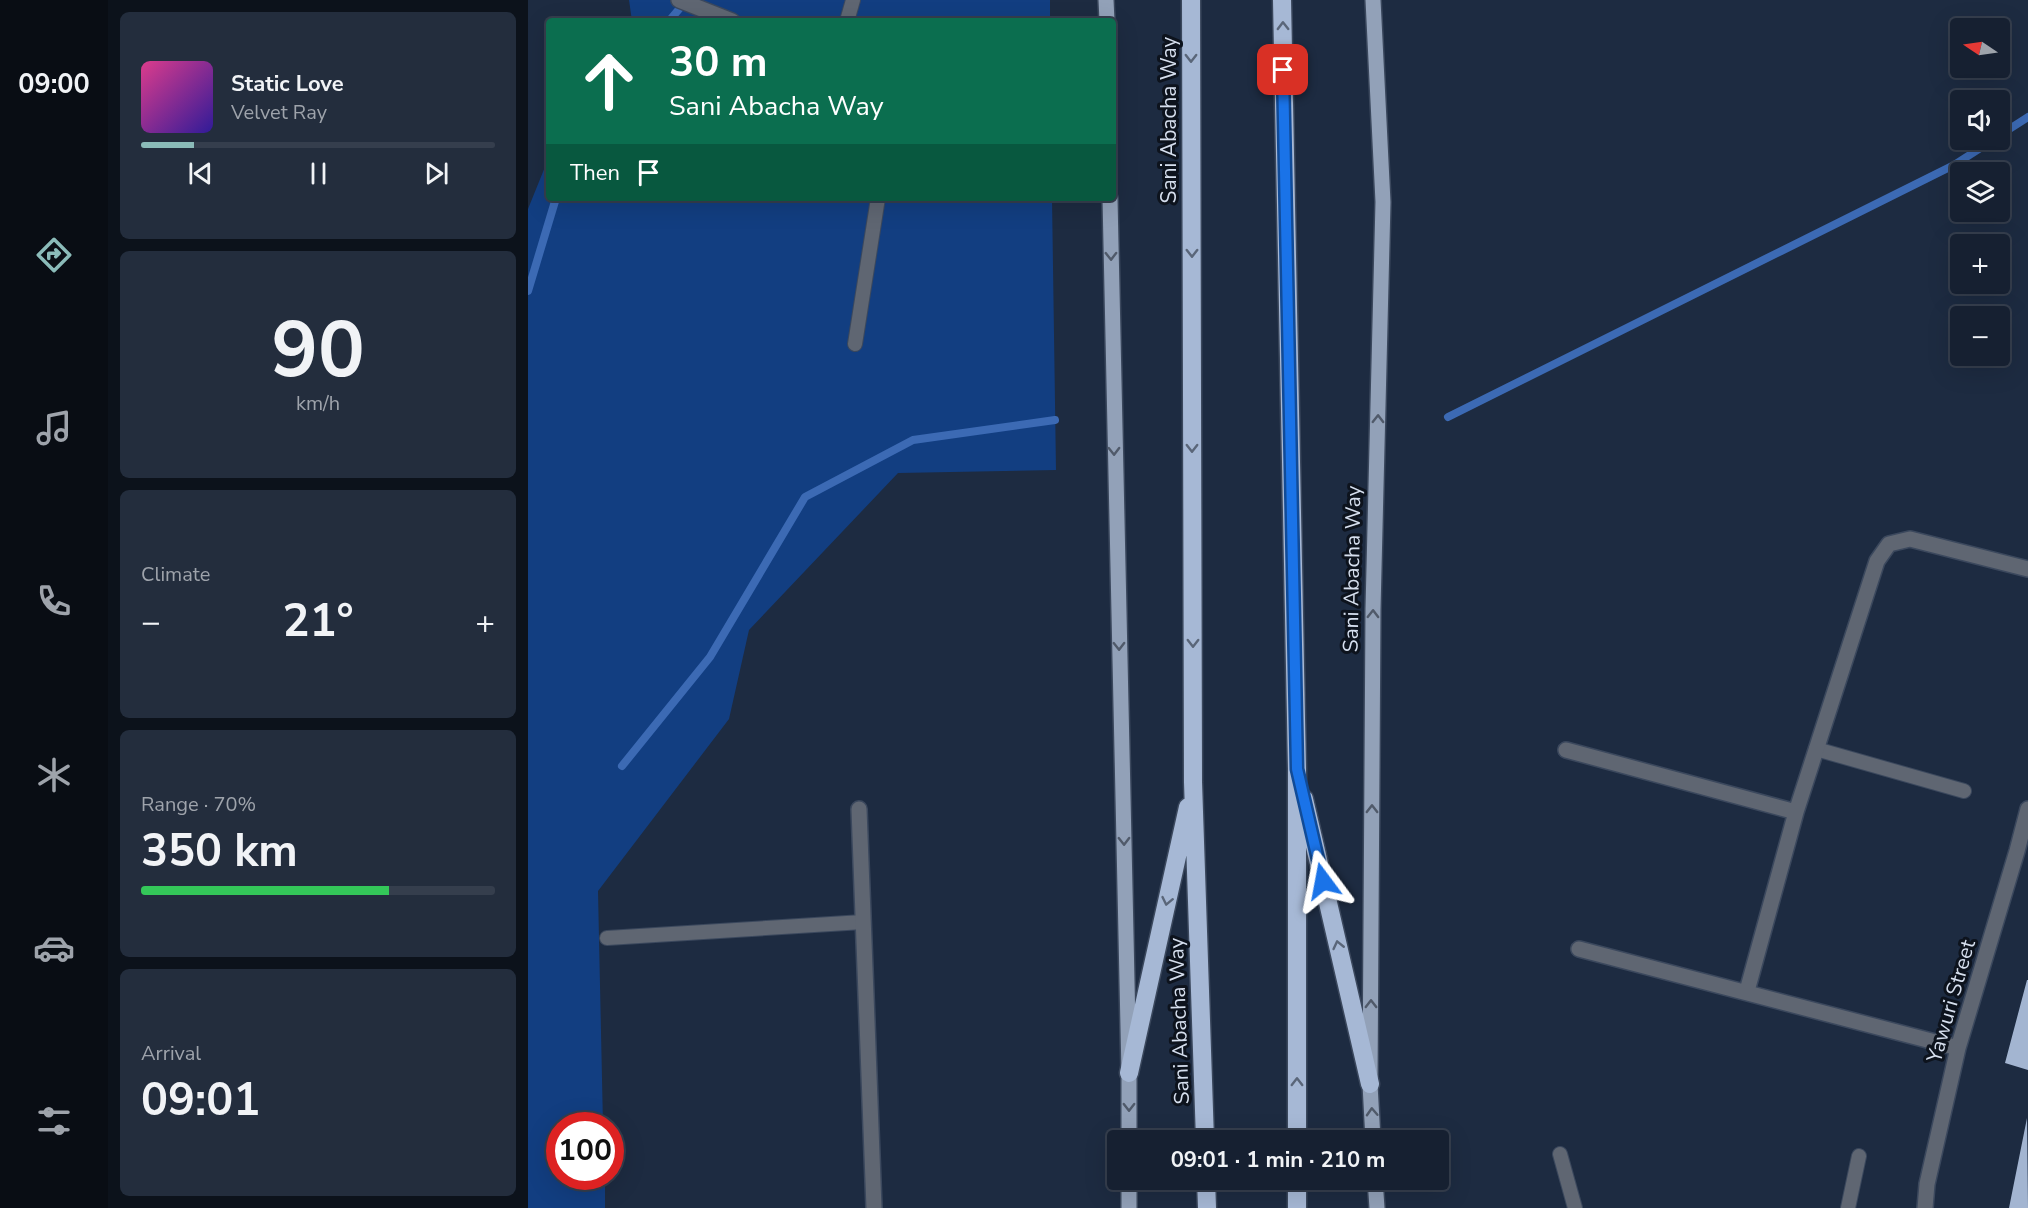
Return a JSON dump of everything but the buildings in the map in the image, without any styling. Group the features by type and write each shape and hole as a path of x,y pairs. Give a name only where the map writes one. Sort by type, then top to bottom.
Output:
{"highway":[{"name":"Sani Abacha Way","path":"1191,0 1193,782 1205,1130"},
{"path":"1282,0 1297,769 1297,1130"},
{"path":"1297,769 1370,1084"},
{"path":"1129,1073 1193,782"},
{"path":"1206,1190 1207,1208"},
{"path":"1297,1190 1297,1208"}],"main road":[{"path":"1106,0 1107,18"},
{"name":"Sani Abacha Way","path":"1372,1130 1370,1084 1373,609 1383,202 1373,0"},
{"path":"1110,201 1129,1130"},
{"path":"1129,1190 1129,1208"},
{"path":"1376,1190 1377,1208"}],"street":[{"path":"679,0 725,18"},
{"path":"1747,991 1796,812 1877,561 1889,544 1910,539 2028,569"},
{"path":"1566,750 1796,812"},
{"path":"859,809 874,1208"},
{"name":"Yawuri Street","path":"1925,1208 1927,1184 1958,1048 2023,852 2028,809"},
{"path":"1579,949 1747,991 1958,1048"}],"lane":[{"path":"848,18 853,0"},
{"path":"855,344 878,201"},
{"path":"1816,749 1964,791"},
{"path":"607,938 863,922"},
{"path":"1560,1154 1575,1208"},
{"path":"1848,1208 1859,1156"}],"shaded area":[{"path":"629,0 1050,0 1050,18 632,18"},
{"path":"546,164 546,201 1052,201 1056,470 898,473 749,630 729,719 598,891 603,1112 546,1112 546,1190 605,1190 605,1208 528,1208 528,209"}],"waterway":[{"path":"672,18 686,1"},
{"path":"2010,129 2028,117"},
{"path":"1448,417 1954,165 1977,150"},
{"path":"528,291 555,201"},
{"path":"622,766 710,657 805,497 913,440 1055,420"}],"route":[{"path":"1283,70 1297,769 1323,881"}]}
